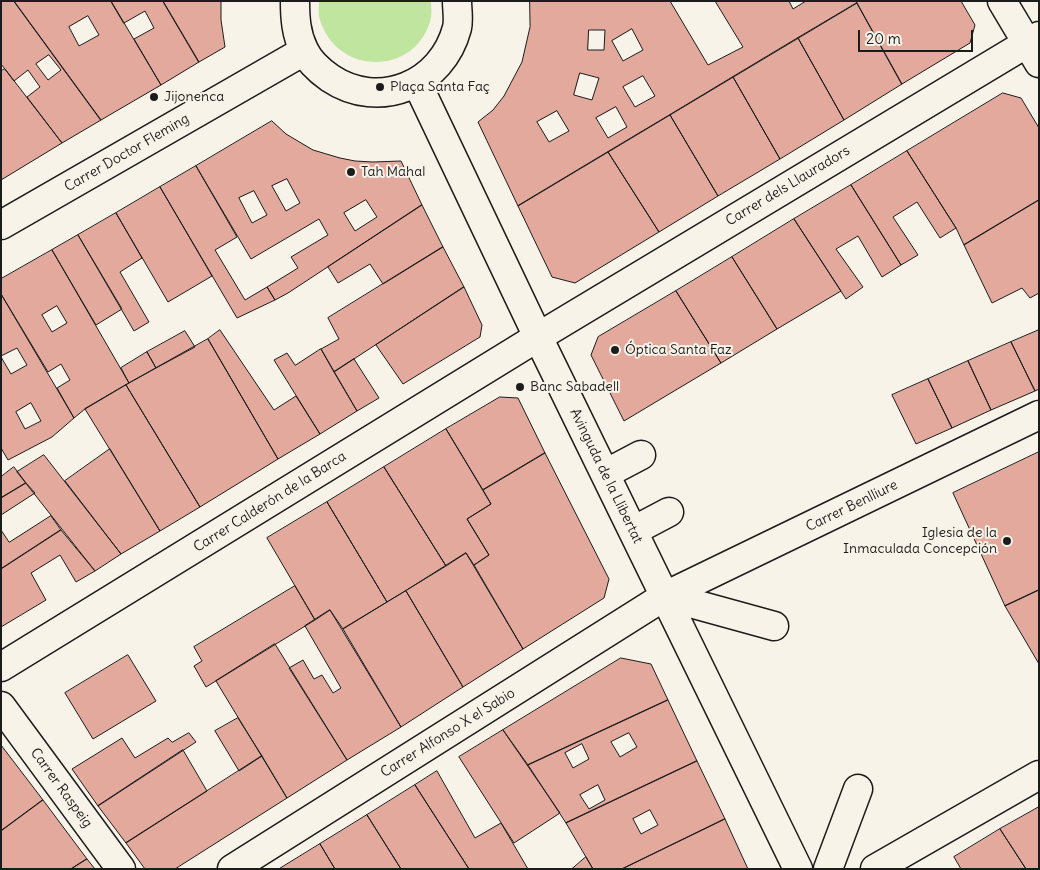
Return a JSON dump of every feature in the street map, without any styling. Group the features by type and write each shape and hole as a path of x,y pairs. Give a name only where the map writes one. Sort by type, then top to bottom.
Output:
{"street":[{"path":"295,1 295,24 304,51 320,71 342,86 367,93 393,92 418,82 444,59 458,27 458,1"},
{"path":"1002,1 1035,47"},
{"name":"Carrer dels Llauradors","path":"538,336 1035,47"},
{"name":"Carrer Doctor Fleming","path":"1,225 304,51"},
{"name":"Avinguda de la Llibertat","path":"418,82 538,336 798,869"},
{"name":"Carrer Calderón de la Barca","path":"1,667 538,336"},
{"name":"Carrer Benlliure","path":"665,596 1039,414"},
{"path":"605,474 641,455"},
{"path":"633,531 669,512"},
{"path":"665,596 774,626"},
{"name":"Carrer Alfonso X el Sabio","path":"232,869 665,596"},
{"name":"Carrer Raspeig","path":"1,706 121,869"},
{"path":"875,869 1039,775"},
{"path":"828,869 858,790"}],"green space":[{"path":"319,1 431,1 431,17 424,36 411,50 395,59 378,62 360,60 343,52 329,39 319,18"}],"building":[{"path":"14,1 101,120 62,143 27,97 40,87 28,70 14,81 1,64 1,2","holes":["49,55 61,70 48,80 36,64"]},
{"path":"14,1 111,1 161,85 101,120","holes":["88,16 99,35 79,46 69,27"]},
{"path":"111,1 163,1 199,62 161,85 134,39 154,28 145,11 124,23"},
{"path":"163,1 221,1 221,20 225,47 199,62"},
{"path":"530,1 670,1 708,65 743,47 715,1 789,1 793,9 806,1 856,1 857,3 518,206 478,122 493,110 504,96 522,62 530,27","holes":["632,29 643,50 623,61 612,41","589,30 605,30 604,50 588,50","580,73 599,78 592,100 574,95","643,76 655,96 635,107 623,87","616,107 627,127 608,138 596,118","557,111 569,131 549,142 537,122"]},
{"path":"856,1 961,1 975,25 970,43 902,84"},
{"path":"857,3 902,84 844,120 798,38"},
{"path":"798,38 844,120 780,159 733,77"},
{"path":"5,69 62,143 1,180 1,71"},
{"path":"733,77 780,159 718,196 670,115"},
{"path":"1003,93 1021,98 1039,128 1039,200 964,245 956,228 907,151"},
{"path":"670,115 718,196 659,232 608,152"},
{"path":"272,121 286,134 313,150 355,161 401,161 422,205 275,300 267,287 298,268 291,257 328,235 319,219 251,259 196,166","holes":["287,179 300,203 286,211 272,186","254,191 267,215 252,223 239,198","366,200 377,217 355,231 344,213"]},
{"path":"907,151 956,228 940,238 917,202 893,217 918,255 901,265 851,185"},
{"path":"608,152 659,232 575,283 552,277 518,206"},
{"path":"196,166 237,237 215,250 245,300 267,287 275,300 237,318 160,187"},
{"path":"851,185 901,265 882,277 858,236 836,249 863,287 846,299 794,219"},
{"path":"160,187 212,276 168,302 116,213"},
{"path":"1039,200 1039,293 1030,298 1022,288 992,303 964,245"},
{"path":"422,205 443,247 383,284 370,264 338,283 328,267"},
{"path":"116,213 142,258 120,272 149,322 134,331 78,235"},
{"path":"794,219 841,291 777,329 732,257"},
{"path":"78,235 122,309 96,325 52,250"},
{"path":"443,247 464,287 334,372 321,349 339,339 328,318"},
{"path":"52,250 129,383 85,409 74,418 57,388 70,380 61,364 48,372 1,294 1,279","holes":["57,306 67,323 52,332 42,315"]},
{"path":"732,257 777,329 721,363 676,291"},
{"path":"464,287 482,325 480,337 403,384 376,345"},
{"path":"676,291 721,363 624,421 591,355 598,337"},
{"path":"1,294 74,418 52,437 8,460 1,448 1,357 11,374 27,365 17,348 1,356","holes":["31,403 41,421 25,429 16,412"]},
{"path":"220,330 274,410 296,396 320,434 278,459 208,339"},
{"path":"1039,330 1039,389 1035,391 1011,342"},
{"path":"185,331 195,347 156,368 147,352"},
{"path":"208,339 278,459 200,507 126,385"},
{"path":"1011,342 1035,391 991,410 968,361"},
{"path":"321,349 357,411 320,434 274,360 287,353 295,365"},
{"path":"147,352 156,368 129,383 121,368"},
{"path":"354,359 379,398 357,411 334,372"},
{"path":"968,361 991,410 952,428 928,379"},
{"path":"928,379 952,428 916,444 892,395"},
{"path":"126,385 200,507 160,531 85,409"},
{"path":"500,397 518,398 545,453 483,490 446,429"},
{"path":"446,429 491,504 467,519 489,555 474,565 466,553 446,566 384,467"},
{"path":"110,449 160,531 121,554 65,481"},
{"name":"Iglesia de la Inmaculada Concepción","path":"1039,452 1039,590 1005,606 953,493"},
{"path":"545,453 609,579 604,598 523,649 474,565 489,555 467,519 491,504 483,490"},
{"path":"44,455 121,554 95,571 17,472"},
{"path":"14,467 26,483 1,498 1,477"},
{"path":"384,467 446,566 387,602 327,502"},
{"path":"26,483 35,493 1,515 1,498"},
{"path":"327,502 387,602 343,629 330,610 315,620 267,538"},
{"path":"51,516 61,530 1,569 1,530 9,542"},
{"path":"61,530 95,571 76,582 60,555 31,573 46,600 1,627 1,569"},
{"path":"466,553 523,649 463,687 406,591"},
{"path":"295,586 315,620 206,687 194,666 202,661 194,647"},
{"path":"1039,590 1039,664 1005,606"},
{"path":"406,591 463,687 401,727 343,629"},
{"path":"330,610 401,727 347,760 289,668 303,660 314,679 322,675 333,693 341,688 305,626"},
{"path":"275,644 347,760 287,798 216,681"},
{"path":"128,655 156,701 93,739 65,693"},
{"path":"621,658 651,664 668,700 528,765 503,730"},
{"path":"668,700 697,761 566,823 528,765","holes":["629,733 637,747 620,757 611,742","582,744 589,759 573,768 565,753","598,785 605,800 589,809 580,795"]},
{"path":"238,718 262,756 239,771 215,731"},
{"path":"503,730 560,813 514,843 459,757"},
{"path":"189,733 196,742 98,806 72,769 122,738 135,758 168,738 172,742"},
{"path":"1,745 43,800 1,831"},
{"path":"183,750 207,791 126,843 98,806"},
{"path":"262,756 287,798 175,869 145,869 126,843"},
{"path":"697,761 725,819 622,869 593,869 566,823","holes":["650,810 658,825 641,834 633,819"]},
{"path":"437,771 475,838 501,823 528,869 469,869 415,785"},
{"path":"415,785 469,869 401,869 367,815"},
{"path":"43,800 87,859 71,869 1,869 1,831"},
{"path":"1039,807 1039,869 1026,869 1000,829"},
{"path":"367,815 401,869 335,869 320,844"},
{"path":"725,819 748,869 622,869"},
{"path":"1000,829 1026,869 961,869 954,857"},
{"path":"320,844 335,869 279,869"},
{"path":"586,857 593,869 572,869"},
{"path":"87,859 95,869 71,869"}],"place":[{"name":"Plaça Santa Faç","path":"380,87"},
{"name":"Jijonenca","path":"154,97"},
{"name":"Tah Mahal","path":"351,172"},
{"name":"Óptica Santa Faz","path":"615,350"},
{"name":"Banc Sabadell","path":"520,387"},
{"name":"Iglesia de la Inmaculada Concepción","path":"1007,541"}]}
